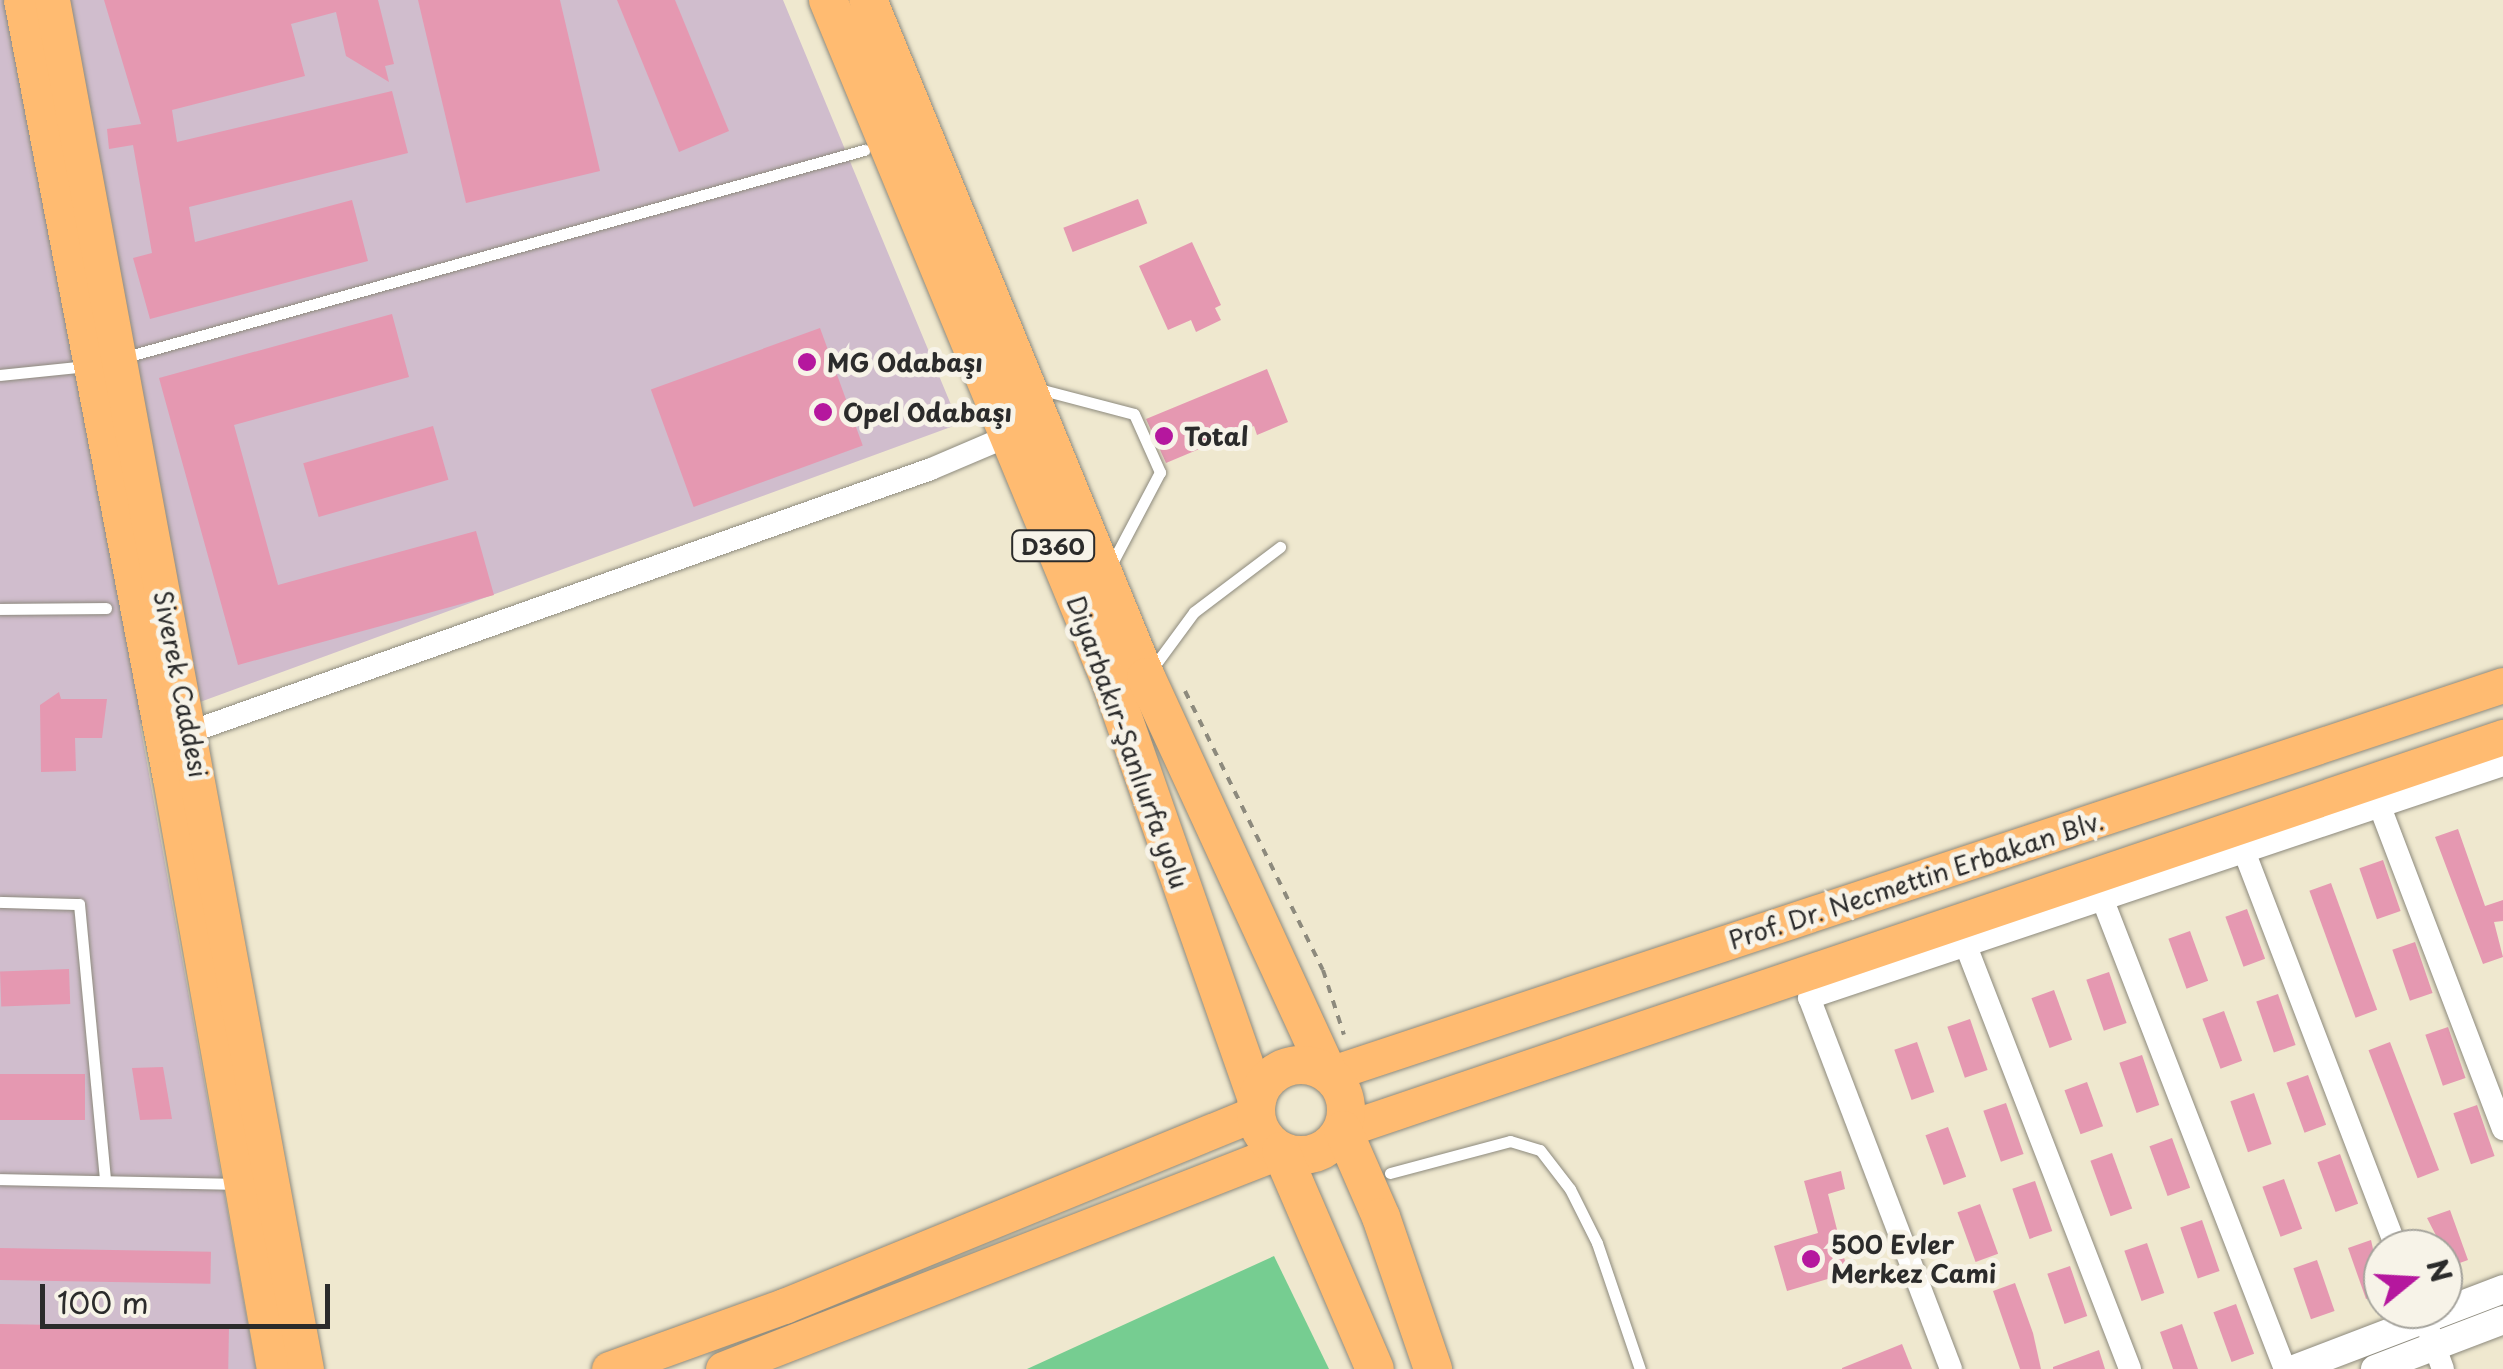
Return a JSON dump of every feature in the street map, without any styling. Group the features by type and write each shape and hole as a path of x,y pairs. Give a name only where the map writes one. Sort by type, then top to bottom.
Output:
{"highway":[{"path":"802,0 864,150 935,305 1006,437"},
{"name":"Diyarbakır-Şanlıurfa yolu","path":"828,0 1110,680 1257,1106"},
{"name":"Diyarbakır-Şanlıurfa yolu","path":"868,0 1105,578 1155,665 1337,1059"},
{"path":"896,0 1008,290 1022,376"},
{"path":"1257,1106 1270,1078 1292,1066 1337,1059"},
{"name":"D360","path":"1337,1059 1346,1100 1342,1130 1381,1217 1434,1369"},
{"name":"D360","path":"1257,1106 1264,1136 1282,1151 1374,1369"},
{"path":"1282,1151 1309,1155 1342,1130"}],"main road":[{"name":"Siverek Caddesi","path":"21,0 190,732 306,1369"},
{"name":"Siverek Caddesi","path":"52,0 105,362 274,1369"},
{"name":"Prof. Dr. Necmettin Erbakan Blv.","path":"1337,1059 2503,685"},
{"name":"Prof. Dr. Necmettin Erbakan Blv.","path":"1342,1130 2503,737"},
{"path":"610,1369 802,1299 1257,1106"},
{"path":"723,1369 1282,1151"}],"street":[{"path":"190,732 931,470 1006,437"},
{"path":"1951,1369 1809,998 2503,765"},
{"path":"2380,807 2503,1129"},
{"path":"2244,851 2390,1229"},
{"path":"2102,898 2285,1369"},
{"path":"1966,946 2130,1369"},
{"path":"2375,1369 2503,1289"},
{"path":"2294,1369 2503,1320"}],"lane":[{"path":"0,376 105,362 864,150"},
{"path":"1022,376 1134,414 1160,472 1105,578"},
{"path":"1155,665 1194,612 1280,547"},
{"path":"0,609 106,608"},
{"path":"0,902 79,904 105,1181"},
{"path":"1390,1173 1510,1141 1540,1150 1597,1243 1640,1369"},
{"path":"0,1179 240,1184"}],"path":[{"path":"1155,665 1293,904 1342,1014 1337,1059"}],"shaded area":[{"path":"0,0 783,0 959,424 140,724 256,1369 0,1369"}],"green space":[{"path":"1274,1256 1329,1369 1027,1369"}],"building":[{"path":"104,0 378,0 394,64 385,66 389,82 346,56 336,12 291,24 305,76 172,110 177,142 392,91 408,153 189,207 195,242 352,200 368,261 150,319 133,258 152,253 133,145 109,149 107,129 141,124"},
{"path":"418,0 560,0 600,171 466,203"},
{"path":"617,0 675,0 729,131 679,152"},
{"path":"1138,199 1147,223 1073,252 1063,228"},
{"path":"1192,242 1221,305 1215,308 1221,320 1196,332 1191,320 1168,330 1139,266"},
{"path":"392,314 409,377 234,425 278,585 476,531 494,595 238,665 159,378"},
{"path":"820,328 863,445 694,507 651,390"},
{"path":"1267,369 1288,422 1257,435 1254,426 1166,463 1146,419"},
{"path":"433,426 448,480 319,517 303,463"},
{"path":"59,692 61,699 107,699 102,738 75,738 76,771 41,772 40,705"},
{"path":"2458,829 2485,906 2503,900 2503,921 2494,922 2503,957 2483,964 2435,837"},
{"path":"2383,860 2401,911 2377,919 2359,868"},
{"path":"2331,883 2377,1010 2356,1018 2309,891"},
{"path":"2247,909 2265,959 2244,967 2225,917"},
{"path":"2190,931 2208,981 2187,989 2168,939"},
{"path":"2415,942 2433,993 2410,1001 2392,950"},
{"path":"69,969 70,1004 1,1006 0,971"},
{"path":"2109,972 2127,1023 2104,1031 2086,980"},
{"path":"2054,990 2072,1040 2050,1048 2031,998"},
{"path":"2278,994 2296,1045 2274,1053 2256,1001"},
{"path":"2224,1011 2242,1061 2221,1069 2202,1019"},
{"path":"1970,1019 1988,1070 1965,1078 1947,1027"},
{"path":"2448,1027 2466,1078 2443,1086 2425,1035"},
{"path":"1917,1042 1934,1092 1912,1100 1894,1050"},
{"path":"2390,1042 2439,1170 2418,1178 2369,1050"},
{"path":"2142,1055 2159,1105 2137,1113 2119,1063"},
{"path":"163,1067 172,1119 140,1120 132,1068"},
{"path":"0,1074 85,1074 85,1120 0,1120"},
{"path":"2308,1075 2326,1125 2305,1133 2286,1083"},
{"path":"2087,1082 2103,1126 2081,1134 2064,1090"},
{"path":"2254,1093 2272,1144 2248,1152 2230,1101"},
{"path":"2006,1103 2024,1154 2001,1162 1983,1111"},
{"path":"2477,1105 2495,1156 2471,1164 2453,1113"},
{"path":"1948,1127 1966,1177 1944,1185 1925,1135"},
{"path":"2172,1138 2190,1188 2168,1196 2149,1146"},
{"path":"2112,1153 2132,1208 2111,1216 2090,1161"},
{"path":"2340,1154 2358,1204 2336,1212 2317,1162"},
{"name":"500 Evler Merkez Cami","path":"1841,1171 1845,1189 1828,1194 1848,1273 1787,1291 1774,1246 1818,1233 1804,1181"},
{"path":"2284,1179 2302,1229 2281,1237 2262,1187"},
{"path":"2035,1181 2052,1231 2030,1239 2012,1189"},
{"path":"1980,1204 1998,1254 1976,1262 1957,1212"},
{"path":"2450,1210 2457,1229 2433,1229 2427,1218"},
{"path":"2202,1220 2220,1271 2198,1279 2180,1227"},
{"path":"2147,1243 2164,1293 2142,1301 2124,1251"},
{"path":"2363,1243 2363,1290 2348,1248"},
{"path":"0,1248 211,1252 210,1284 0,1280"},
{"path":"2317,1260 2335,1311 2311,1319 2293,1268"},
{"path":"2070,1266 2087,1316 2065,1324 2047,1274"},
{"path":"2015,1283 2041,1369 2020,1369 1993,1291"},
{"path":"2236,1304 2254,1354 2232,1362 2213,1312"},
{"path":"0,1324 229,1328 228,1369 0,1369"},
{"path":"2182,1324 2198,1369 2173,1369 2160,1332"},
{"path":"1902,1344 1912,1369 1842,1369 1842,1368"},
{"path":"2099,1350 2105,1369 2053,1369 2053,1367"}],"place":[{"name":"MG Odabaşı","path":"807,362"},
{"name":"Opel Odabaşı","path":"823,412"},
{"name":"Total","path":"1164,436"},
{"name":"500 Evler Merkez Cami","path":"1811,1259"}]}
